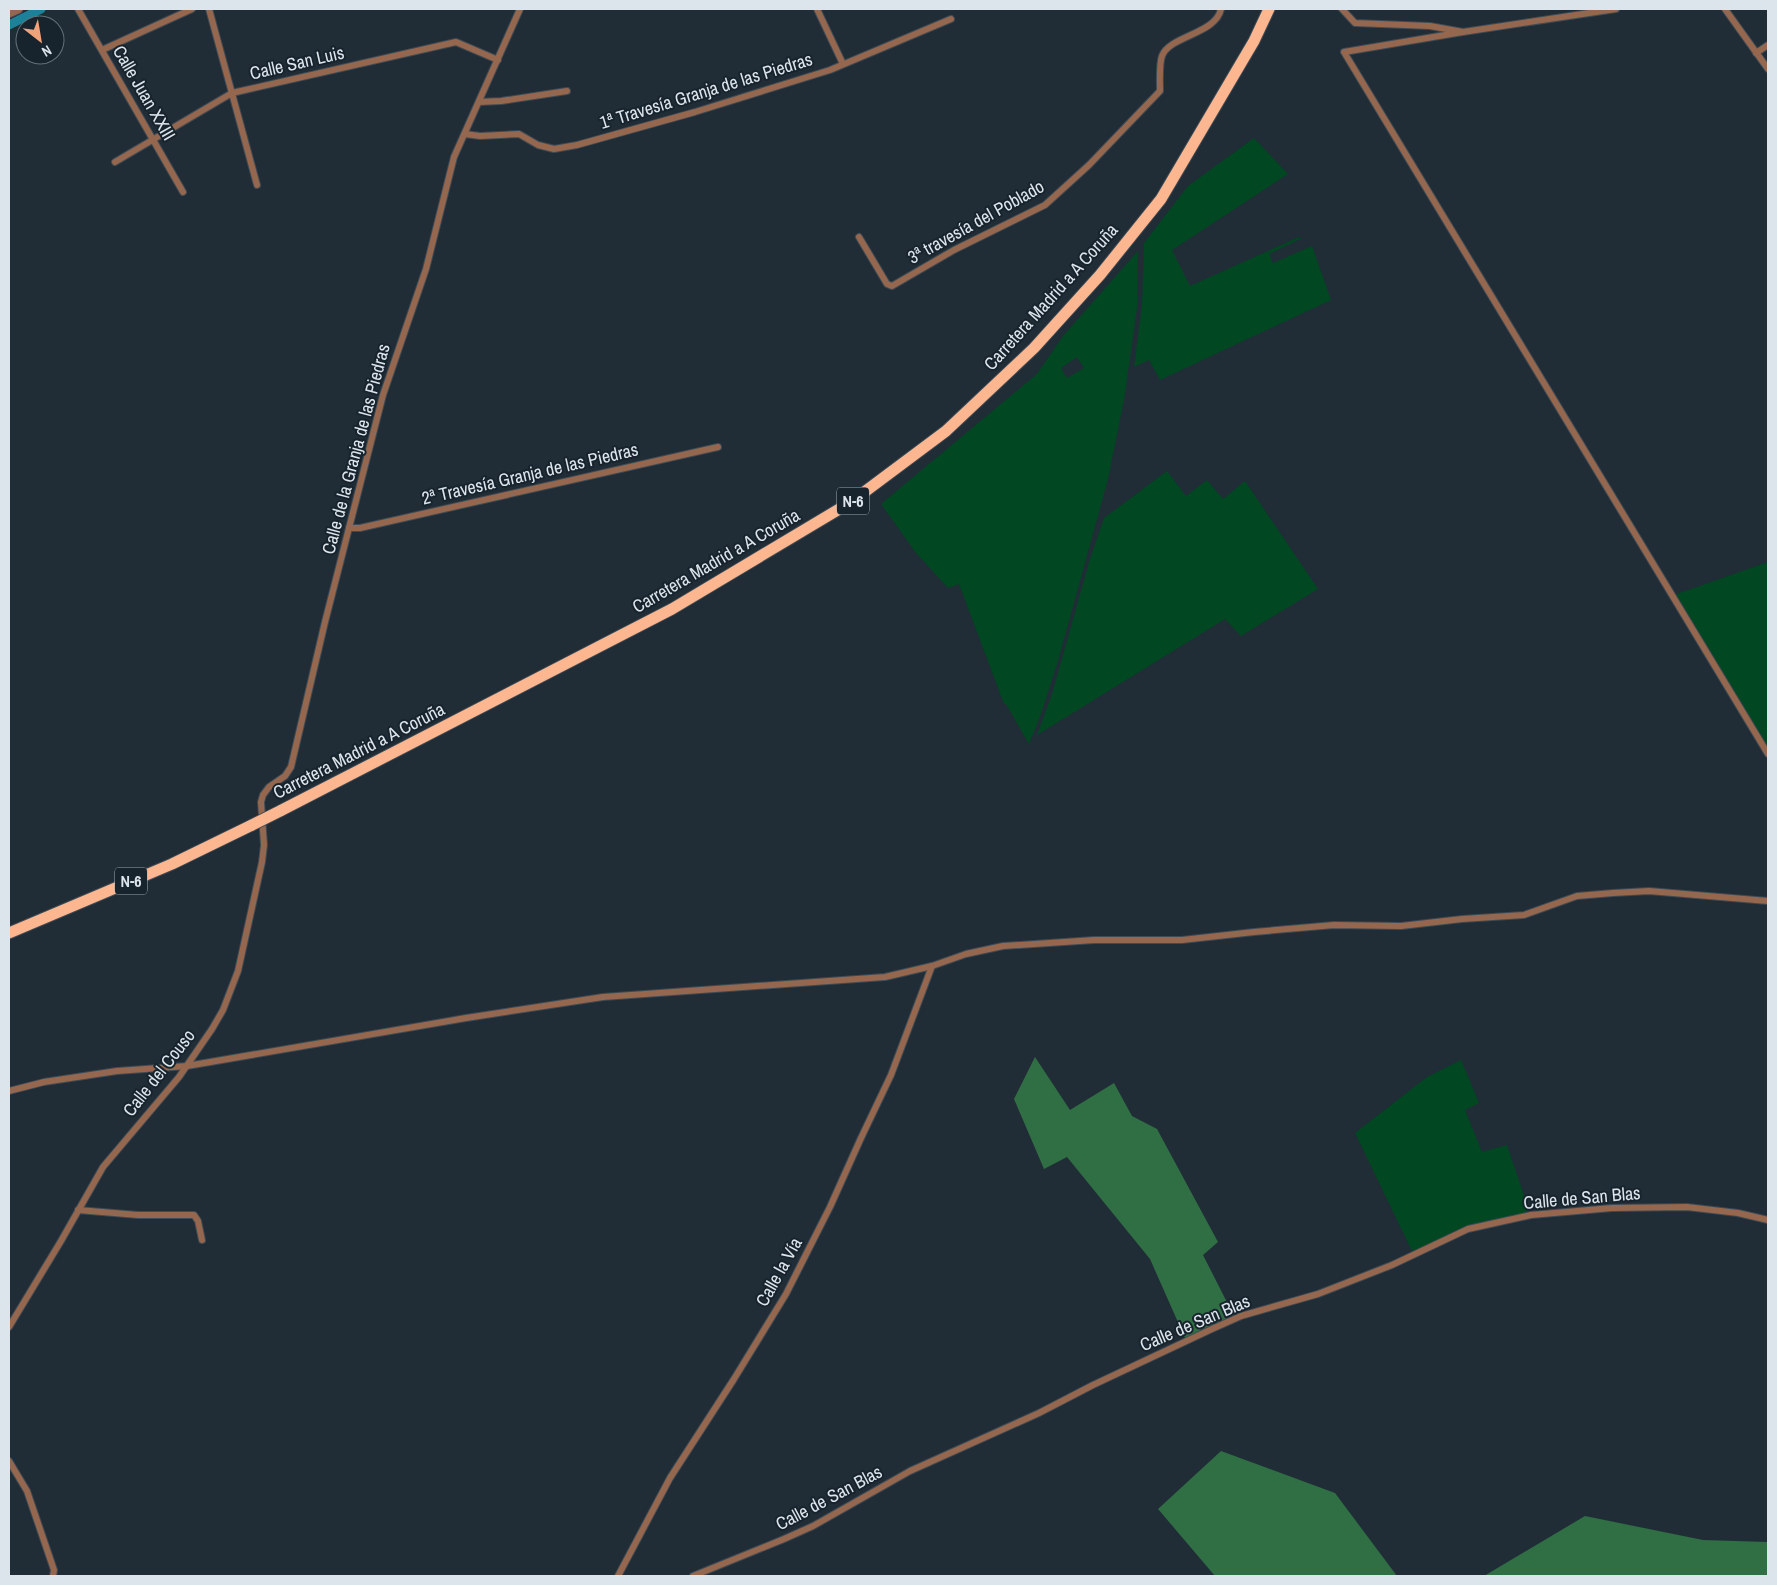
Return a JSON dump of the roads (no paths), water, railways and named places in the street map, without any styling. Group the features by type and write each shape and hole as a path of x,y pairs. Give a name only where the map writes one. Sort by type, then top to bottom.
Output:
{"highway":[{"name":"Carretera Madrid a A Coruña","path":"9,933 172,864 280,811 672,610 851,502 946,431 1034,348 1100,275 1161,199 1254,41 1269,9"}],"street":[{"name":"Calle Juan XXIII","path":"78,9 183,192"},
{"path":"102,50 192,9"},
{"path":"209,9 257,185"},
{"name":"Calle de la Granja de las Piedras","path":"261,810 263,795 269,787 285,776 291,767 383,395 426,269 454,157 520,9"},
{"path":"817,9 842,64"},
{"name":"3ª travesía del Poblado","path":"858,237 887,284 892,286 954,250 1045,205 1089,166 1160,92 1162,56 1168,48 1214,22 1220,15 1221,9"},
{"path":"1342,9 1355,23 1430,26 1463,32"},
{"path":"1616,9 1344,52 1768,754"},
{"path":"1725,9 1768,70"},
{"name":"1ª Travesía Granja de las Piedras","path":"465,134 480,136 519,134 538,145 560,149 695,112 830,70 951,19"},
{"name":"Calle San Luis","path":"115,162 232,93 456,42 498,60"},
{"path":"1756,53 1768,45"},
{"path":"479,102 501,101 567,91"},
{"name":"2ª Travesía Granja de las Piedras","path":"349,528 360,528 718,447"},
{"name":"Calle del Couso","path":"9,1327 103,1167 187,1066 221,1013 238,971 263,853 261,810"},
{"path":"9,1091 44,1082 117,1071 187,1066 456,1019 603,996 884,977 932,966 966,954 1003,946 1094,940 1182,940 1334,926 1401,926 1462,919 1524,915 1577,896 1612,893 1649,891 1768,901"},
{"name":"Calle la Vía","path":"618,1576 670,1478 786,1294 830,1207 860,1138 891,1075 932,966"},
{"name":"Calle de San Blas","path":"693,1576 806,1529 910,1471 1023,1421 1093,1385 1241,1316 1318,1294 1392,1265 1468,1230 1531,1215 1612,1208 1687,1207 1738,1213 1768,1220"},
{"path":"78,1210 138,1215 194,1215 198,1221 202,1240"},
{"path":"9,1461 27,1491 54,1570 54,1576"}],"waterway":[{"path":"9,25 41,9"}]}
